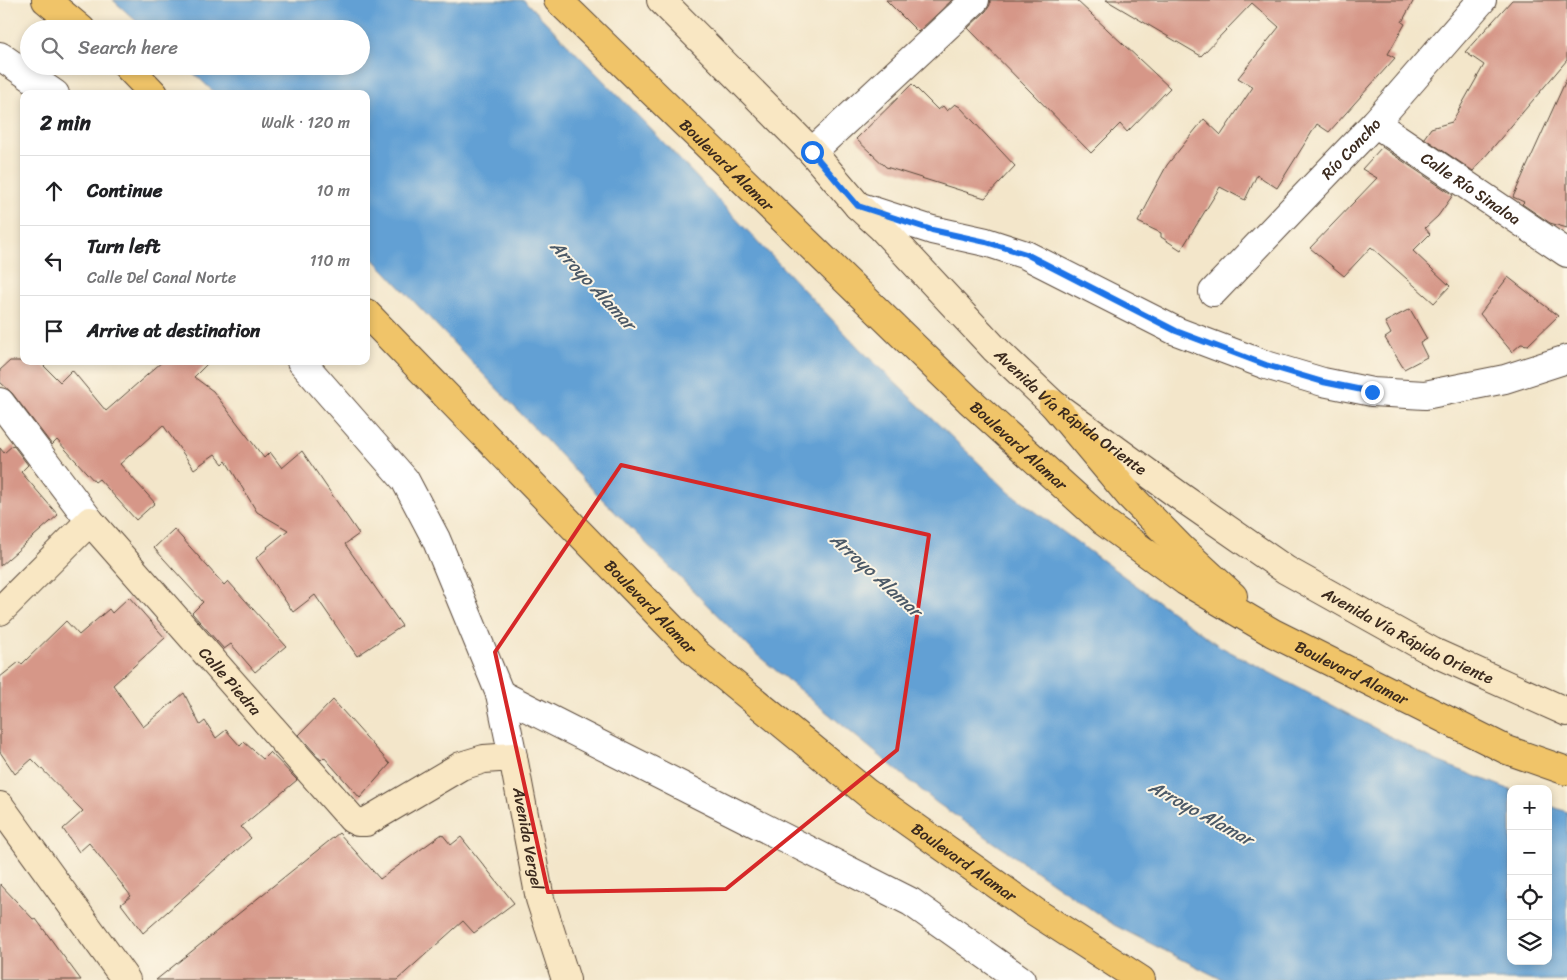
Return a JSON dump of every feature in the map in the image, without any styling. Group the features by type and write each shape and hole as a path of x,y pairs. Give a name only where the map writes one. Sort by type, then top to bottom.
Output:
{"highway":[{"path":"46,0 70,20"},
{"name":"Boulevard Alamar","path":"558,0 969,400 1104,522 1185,581 1273,633 1507,750 1567,770"},
{"path":"136,75 150,90"},
{"name":"Boulevard Alamar","path":"370,317 697,654 867,793 1034,911 1142,980"},
{"path":"1053,404 1130,496 1182,549 1273,633"}],"street":[{"name":"Avenida Vía Rápida Oriente","path":"661,0 812,152 858,206 882,228 994,348 1053,404 1181,498 1286,570 1433,652 1567,712"},
{"path":"812,152 975,0"},
{"name":"Río Concho","path":"1213,292 1374,123 1482,0"},
{"path":"0,56 20,70"},
{"path":"28,75 49,90"},
{"name":"Calle Río Sinaloa","path":"1374,123 1567,253"},
{"path":"858,206 932,230 986,242 1026,254 1176,331 1266,365 1323,382 1372,392 1424,395 1505,379 1567,359"},
{"name":"Avenida Vergel","path":"306,367 406,480 436,539 500,694 540,899 566,980"},
{"name":"Calle Piedra","path":"0,402 90,521 352,819 358,822 366,822 461,766 484,759 513,758"},
{"path":"0,611 90,521"},
{"path":"500,694 911,902 1021,980"},
{"path":"0,806 126,980"}],"highlighted area":[{"path":"621,465 929,535 897,750 726,889 548,892 495,652"}],"water":[{"name":"Arroyo Alamar","path":"113,0 524,0 644,122 860,349 1010,493 1219,646 1437,761 1507,788 1507,965 1552,965 1552,806 1567,812 1567,980 1223,980 1114,925 937,803 756,654 602,499 370,255 370,90 212,90 196,75 370,75 370,20 135,20"}],"building":[{"path":"886,0 952,0 918,32"},
{"path":"990,0 1076,0 1170,88 1127,132 1120,124 1091,153 968,28 986,11 990,5"},
{"path":"1106,0 1414,0 1402,22 1405,24 1388,54 1395,58 1329,132 1317,124 1277,188 1257,175 1245,200 1220,187 1181,250 1161,237 1161,233 1138,222 1167,165 1204,119 1221,135 1253,87 1238,78 1279,27 1252,3 1201,56"},
{"path":"1512,0 1567,0 1567,60 1473,171 1424,138 1431,128 1452,122 1484,65 1465,52"},
{"path":"1567,78 1567,228 1550,223 1522,204 1524,202 1513,197"},
{"path":"912,84 938,110 943,106 947,111 955,104 960,107 1015,166 985,198 886,167 856,139"},
{"path":"1382,147 1453,195 1438,216 1425,228 1430,234 1413,251 1450,286 1434,303 1371,247 1344,276 1310,248 1377,178 1362,169"},
{"path":"1508,277 1558,316 1528,345 1521,344 1512,352 1480,314"},
{"path":"1410,309 1427,339 1420,343 1427,357 1404,369 1385,338 1391,334 1385,322"},
{"path":"10,361 20,361 20,365 43,365 60,382 72,370 106,411 158,365 206,365 194,377 213,391 264,458 270,452 282,468 302,451 359,534 345,544 402,626 357,656 315,595 293,612 256,558 288,530 257,512 226,461 223,464 215,454 194,469 163,425 120,464 155,503 136,520 99,479 95,482 57,440 52,445 12,393 0,382 0,370"},
{"path":"13,445 28,465 21,472 58,515 0,566 0,448 4,453"},
{"path":"174,529 224,585 228,581 286,646 255,672 231,644 224,649 192,613 203,602 154,548"},
{"path":"129,597 165,638 113,685 143,727 184,693 200,725 205,721 216,738 226,730 240,746 244,742 263,759 270,752 297,780 241,827 251,838 143,933 121,904 131,896 89,843 79,852 63,829 83,811 32,759 15,774 0,752 0,677 19,662 22,664 66,621 79,635 109,609 112,613"},
{"path":"333,700 390,764 360,798 324,757 321,760 299,735"},
{"path":"339,833 380,879 442,834 451,845 461,837 514,903 474,933 463,921 397,980 156,980"},
{"path":"0,884 34,920 36,919 81,980 0,980"}],"route":[{"path":"812,152 858,206 932,230 986,242 1026,254 1176,331 1266,365 1323,382 1372,392"}]}
